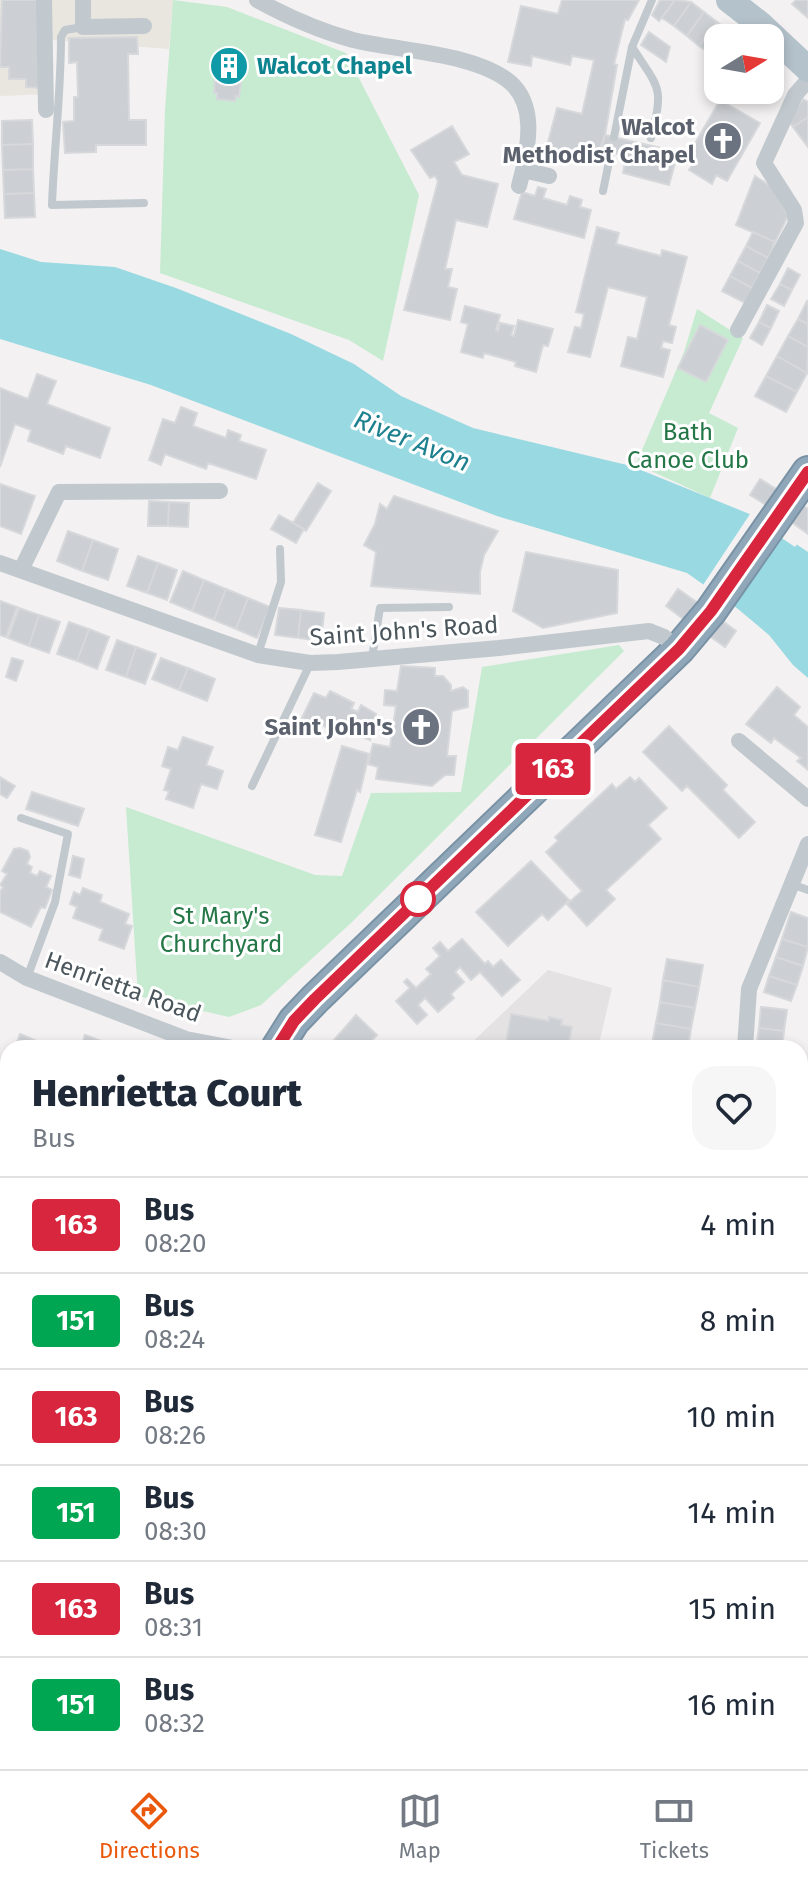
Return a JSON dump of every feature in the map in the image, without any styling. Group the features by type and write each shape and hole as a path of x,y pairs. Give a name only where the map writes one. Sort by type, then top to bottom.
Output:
{"highway":[{"path":"282,1040 294,1021 315,999 679,649 711,611 808,472"}],"main road":[{"path":"729,0 808,69"}],"street":[{"path":"44,0 46,110"},
{"path":"83,0 83,27 144,26"},
{"path":"257,0 323,31 484,66 513,85 527,112 530,139 521,178 549,176"},
{"path":"738,330 796,223 794,210 764,163 795,95 808,80"},
{"path":"21,570 59,492 220,491"},
{"name":"Saint John's Road","path":"0,563 258,655 310,663 499,648 649,631 664,637 679,649"},
{"path":"739,741 808,799"},
{"path":"746,1040 749,989 808,844"},
{"name":"Henrietta Road","path":"0,962 27,978 175,1040"}],"lane":[{"path":"614,137 632,47 652,0"},
{"path":"83,27 65,30 61,37 60,104 55,128 52,205 144,203"},
{"path":"632,47 652,74 660,102 651,138"},
{"path":"603,191 611,152"},
{"path":"258,655 281,582 280,549"},
{"path":"371,659 380,608 449,607"},
{"path":"252,786 310,663"},
{"path":"21,818 68,834 55,902 27,978"},
{"path":"790,884 808,890"}],"shaded area":[{"path":"0,0 173,0 169,49 51,40 49,94 0,96"},
{"path":"548,970 612,988 600,1040 474,1040"}],"green space":[{"path":"173,0 227,7 346,53 419,195 383,361 349,340 160,273 165,110"},
{"name":"Bath Canoe Club","path":"697,309 743,338 709,413 738,428 710,498 636,464 684,352"},
{"name":"St Mary's Churchyard","path":"619,645 624,651 351,923 261,1005 229,1017 138,996 126,807 315,875 342,876 371,793 461,792 482,667"}],"water":[{"name":"River Avon","path":"0,249 41,262 115,267 176,288 291,334 354,364 401,396 473,428 631,466 752,515 808,552 808,678 769,635 687,573 497,516 151,385 0,339"}],"pier":[{"path":"752,511 799,541 795,547 780,537 730,609 701,588"}],"building":[{"path":"2,0 39,0 41,88 26,87 26,79 9,79 9,67 0,67"},
{"path":"562,0 639,0 628,20 625,19 614,64 617,65 605,135 596,161 546,150 557,108 582,114 594,60 572,56 570,65 532,56 531,66 508,62 521,6 558,14"},
{"path":"660,0 675,0 659,21 652,15"},
{"path":"675,0 691,2 674,26 662,18"},
{"path":"796,0 808,0 808,18 792,4"},
{"path":"691,2 704,12 687,36 674,26"},
{"path":"704,12 717,22 704,24 704,39 699,46 687,36"},
{"path":"649,32 670,47 666,62 641,45"},
{"path":"137,37 138,54 128,54 129,120 146,120 146,145 96,145 96,152 65,153 63,122 74,121 74,97 78,97 77,62 69,63 69,38"},
{"name":"Walcot Chapel","path":"221,50 240,52 237,81 241,82 239,97 236,96 235,101 217,99 217,93 214,93"},
{"path":"803,99 808,102 808,117 793,127 788,120"},
{"name":"Walcot Methodist Chapel","path":"718,104 727,104 760,123 727,181 716,175 712,184 689,170 693,164 686,159"},
{"path":"808,117 808,147 793,127"},
{"path":"32,120 33,144 2,145 2,121"},
{"path":"452,126 469,154 454,162 462,175 498,184 487,227 456,220 445,269 452,269 448,287 457,289 450,320 404,310 438,181 435,176 430,178 411,150"},
{"path":"605,135 678,152 669,185 623,173 626,156 601,150"},
{"path":"33,144 33,169 3,170 2,145"},
{"path":"33,169 34,193 4,194 3,170"},
{"path":"755,176 772,187 788,216 775,242 736,225"},
{"path":"538,187 546,189 543,198 567,205 570,196 582,200 580,207 591,210 584,238 514,219 522,192 535,196"},
{"path":"34,193 35,217 5,218 4,194"},
{"path":"597,227 619,233 616,244 661,256 662,250 687,257 669,325 676,327 672,343 663,341 661,348 670,350 663,377 621,366 628,337 637,339 647,297 608,287 590,357 568,352 575,327 581,328 584,314 576,312"},
{"path":"753,232 775,242 768,258 746,246"},
{"path":"746,246 768,258 760,273 738,261"},
{"path":"738,261 760,273 752,288 730,276"},
{"path":"788,268 800,275 792,290 780,284"},
{"path":"730,276 752,288 745,303 722,291"},
{"path":"780,284 792,290 784,306 771,299"},
{"path":"808,302 808,324 798,319"},
{"path":"767,305 779,311 771,328 759,322"},
{"path":"465,306 500,315 496,330 500,323 514,326 511,335 514,336 518,320 553,329 548,346 543,345 536,372 515,366 516,362 484,353 483,358 461,352 468,324 461,322"},
{"path":"798,319 808,324 808,347 788,336"},
{"path":"759,322 771,328 762,345 750,338"},
{"path":"700,325 728,340 706,382 678,368"},
{"path":"788,336 808,347 807,373 777,356"},
{"path":"777,356 807,373 797,392 766,376"},
{"path":"37,374 56,381 47,404 110,428 100,458 66,446 63,454 28,441 31,430 15,424 0,467 0,388 28,399"},
{"path":"766,376 797,392 786,412 755,396"},
{"path":"181,407 197,413 193,426 226,438 228,430 241,435 239,441 266,450 256,479 208,463 206,469 165,454 161,465 149,460 163,419 175,423"},
{"path":"760,479 781,492 771,508 750,495"},
{"path":"318,483 331,491 306,531 293,523"},
{"path":"0,484 35,496 21,534 0,526"},
{"path":"394,496 498,531 484,555 480,594 371,586 376,552 364,545 375,524 380,504 387,509"},
{"path":"149,501 169,502 168,526 148,526"},
{"path":"169,502 189,503 188,527 168,526"},
{"path":"802,505 808,509 808,534 790,521"},
{"path":"279,515 304,529 296,543 271,529"},
{"path":"68,531 93,540 82,571 57,561"},
{"path":"93,540 118,549 108,580 82,571"},
{"path":"526,552 618,570 617,613 543,628 513,611"},
{"path":"138,556 158,563 147,593 127,586"},
{"path":"158,563 177,570 167,600 147,593"},
{"path":"183,571 204,580 192,611 170,602"},
{"path":"204,580 226,589 214,620 192,611"},
{"path":"226,589 248,598 236,629 214,620"},
{"path":"678,589 698,603 686,621 666,606"},
{"path":"248,598 270,607 257,638 236,629"},
{"path":"0,601 17,607 6,637 0,635"},
{"path":"19,608 39,615 29,646 8,638"},
{"path":"279,608 301,610 298,638 275,635"},
{"path":"301,610 324,613 321,641 298,638"},
{"path":"39,615 60,622 49,653 29,646"},
{"path":"716,616 736,631 725,647 704,632"},
{"path":"69,622 89,629 77,661 57,654"},
{"path":"89,629 109,637 97,669 77,661"},
{"path":"117,640 136,647 126,677 106,670"},
{"path":"136,647 156,654 145,684 126,677"},
{"path":"12,658 23,661 16,681 6,677"},
{"path":"161,658 188,668 179,690 152,679"},
{"name":"Saint John's","path":"401,666 435,668 435,676 443,676 451,685 451,691 463,687 468,691 468,707 452,711 447,756 456,756 454,775 445,775 432,786 376,779 378,767 368,764 373,744 390,747 396,706 384,705 385,690 397,691"},
{"path":"188,668 215,679 207,701 179,690"},
{"path":"777,687 800,707 794,715 808,727 808,770 797,761 801,758 774,738 771,743 746,724"},
{"path":"330,691 354,703 351,709 358,712 361,705 376,714 370,740 342,727 339,732 302,718 314,693 326,698"},
{"path":"669,726 727,785 723,790 755,822 739,838 687,786 682,791 643,752"},
{"path":"183,737 213,747 206,765 223,771 217,789 201,784 193,808 166,799 169,791 164,790 171,769 162,766 168,747 178,750"},
{"path":"342,746 369,754 360,792 357,790 341,842 315,835"},
{"path":"0,777 15,786 7,798 0,794"},
{"path":"630,777 635,782 639,778 667,808 648,825 661,839 606,890 615,899 587,926 567,904 582,891 546,852 558,841 555,837 612,784 616,789"},
{"path":"32,792 84,809 78,826 26,809"},
{"path":"14,849 28,851 30,857 27,864 32,867 30,873 37,876 40,871 51,876 46,887 52,890 45,908 41,907 31,927 0,912 3,887 0,885 7,874 2,871"},
{"path":"73,856 84,859 80,878 69,875"},
{"path":"531,861 569,900 548,920 542,914 508,946 476,912"},
{"path":"83,888 102,895 100,902 129,914 125,924 132,926 124,949 99,940 103,929 73,918 77,907 70,904 74,892 80,895"},
{"path":"791,912 808,918 808,947 782,939"},
{"path":"462,939 485,964 488,961 493,967 501,960 520,980 502,996 480,972 471,980 460,967 455,972 464,982 451,994 454,998 438,1012 425,998 418,1005 427,1015 417,1024 396,1001 410,988 404,982 407,979 416,988 431,974 426,969 440,956 433,948 440,942 448,951"},
{"path":"782,939 808,947 803,966 776,957"},
{"path":"776,957 803,966 797,985 769,976"},
{"path":"667,959 703,965 699,987 663,980"},
{"path":"769,976 797,985 791,1001 764,992"},
{"path":"663,980 699,987 695,1008 660,1002"},
{"path":"660,1002 695,1008 691,1029 656,1023"},
{"path":"761,1007 787,1010 784,1031 759,1028"},
{"path":"511,1014 549,1021 549,1017 562,1020 561,1025 572,1027 570,1040 506,1040"},
{"path":"356,1015 377,1035 372,1040 334,1040"},
{"path":"656,1023 691,1029 689,1040 653,1040"},
{"path":"759,1028 784,1031 783,1040 757,1040"},
{"path":"20,1034 34,1040 18,1040"}],"bus line":[{"name":"163","path":"281,1040 315,999 679,649 711,611 808,472"}],"place":[{"name":"Walcot Chapel","path":"229,66"},
{"name":"Walcot Methodist Chapel","path":"723,141"},
{"name":"Saint John's","path":"421,727"}]}
